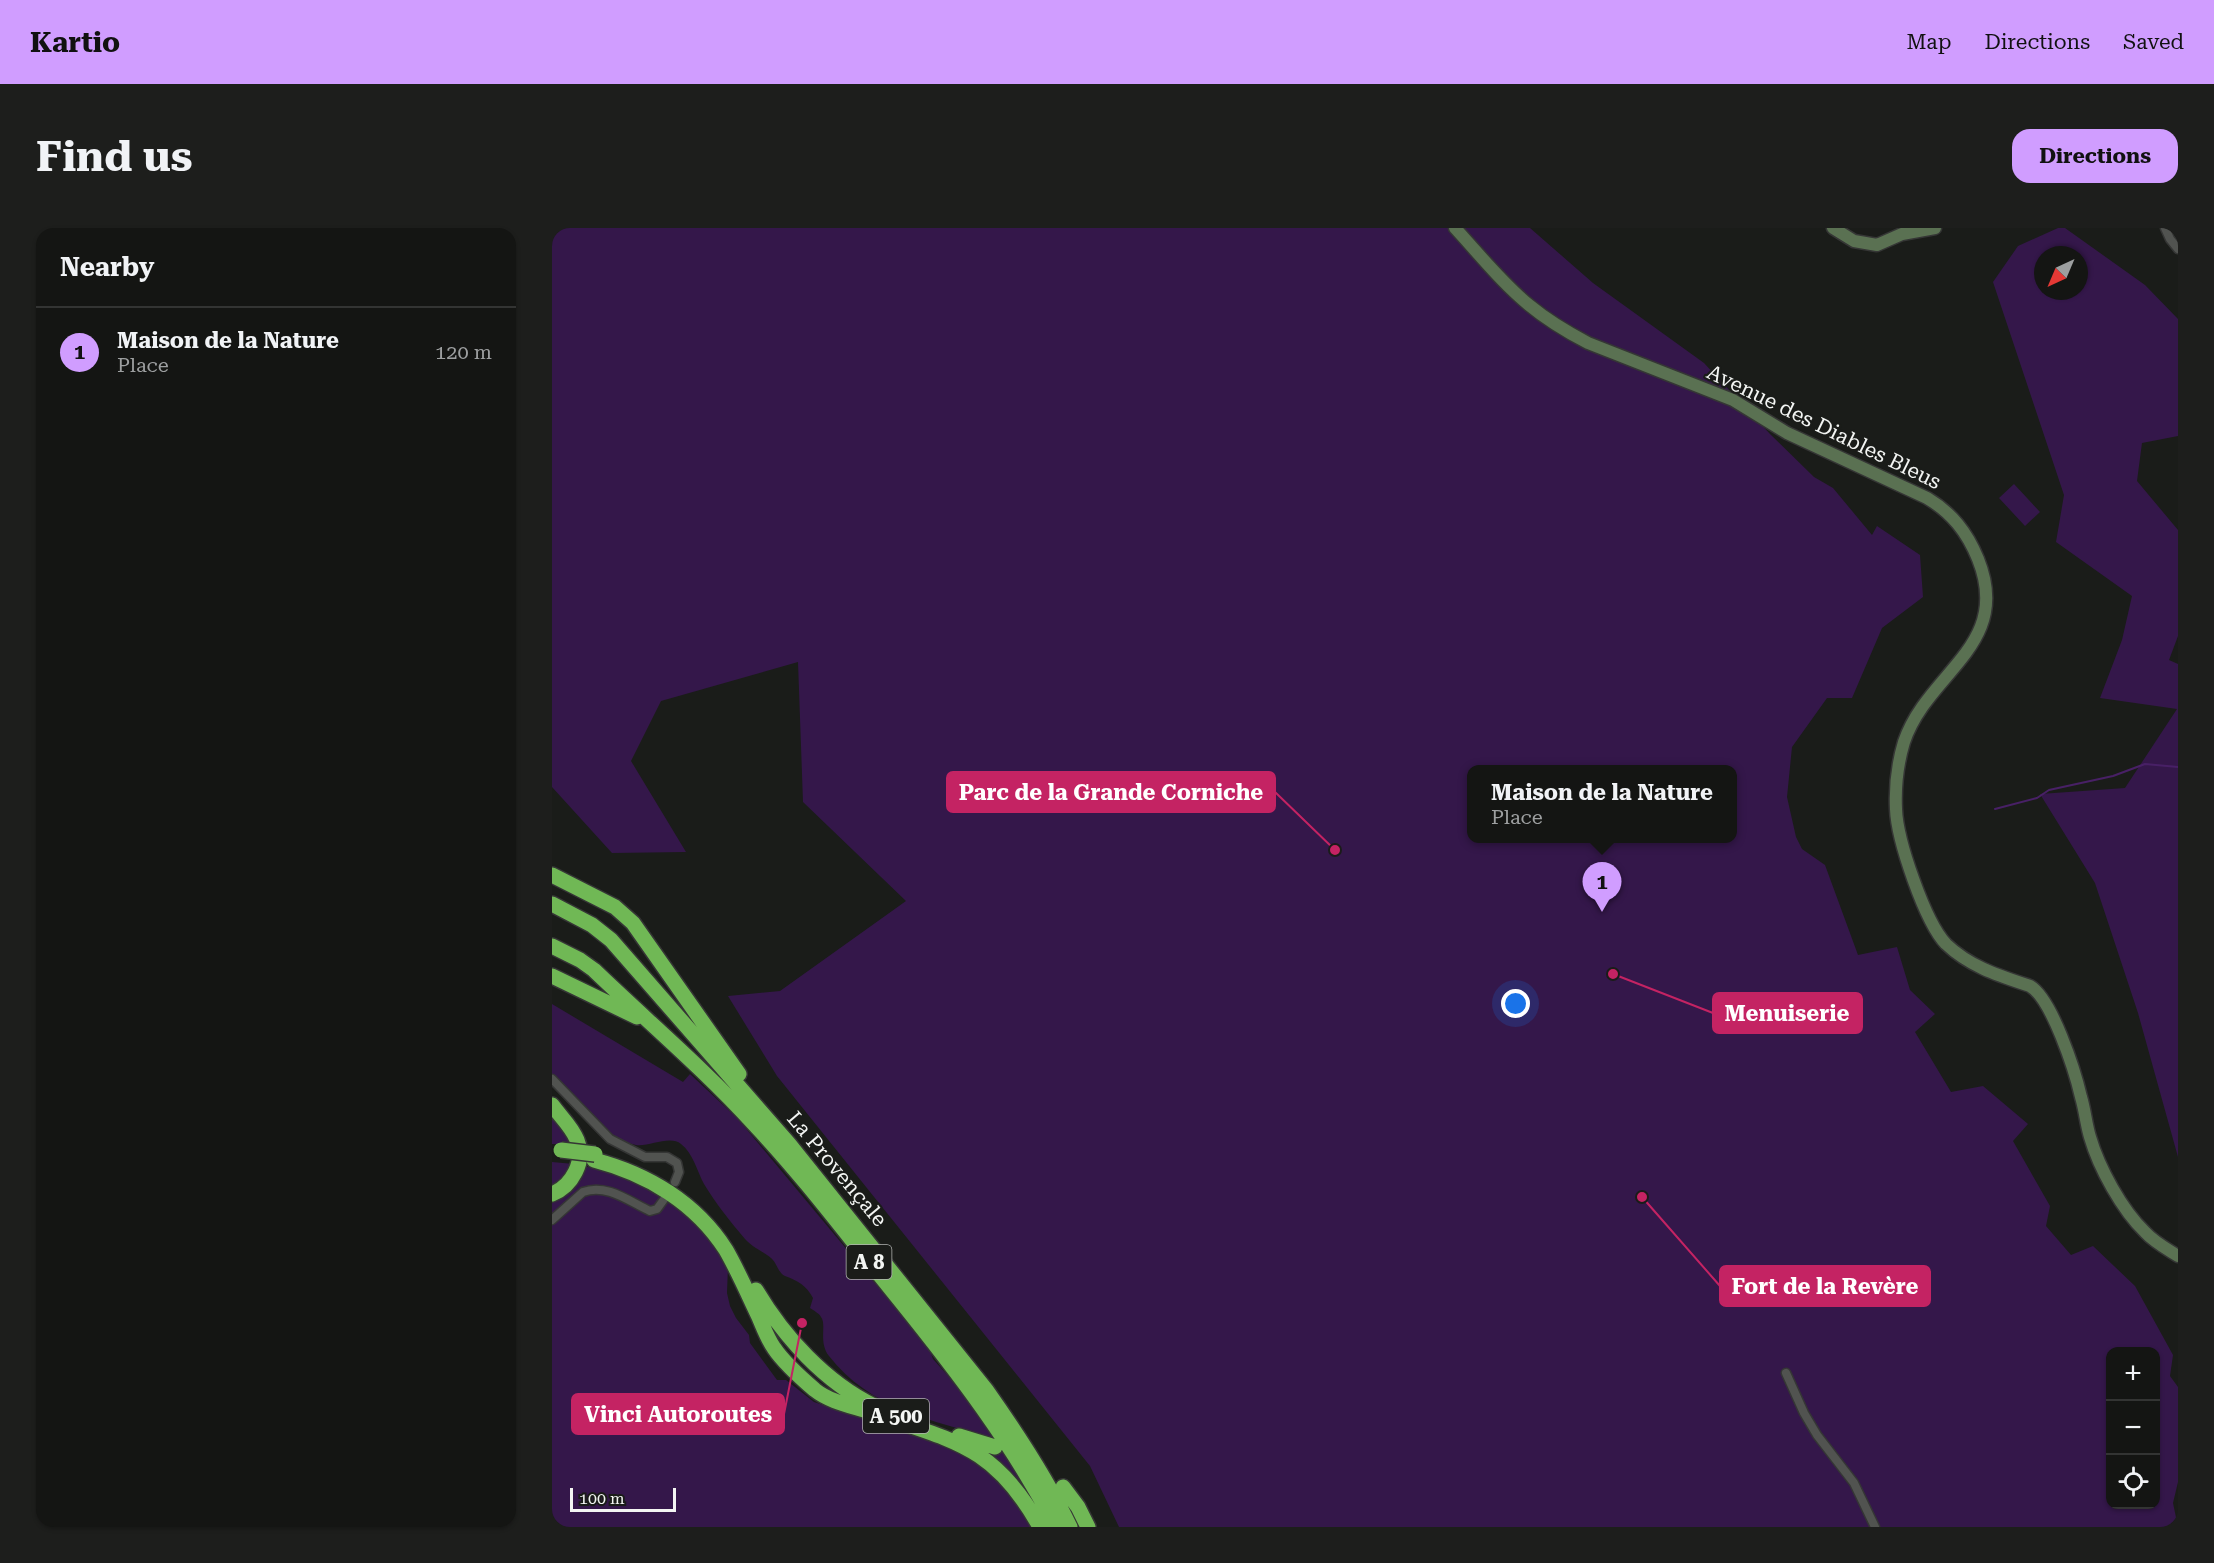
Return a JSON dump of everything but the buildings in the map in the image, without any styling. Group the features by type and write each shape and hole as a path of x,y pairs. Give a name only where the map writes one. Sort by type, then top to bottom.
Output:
{"highway":[{"path":"552,875 615,907 633,923 772,1124"},
{"name":"La Provençale","path":"552,904 592,925 610,940 772,1124 868,1240 987,1391 1050,1487 1070,1527"},
{"name":"La Provençale","path":"552,946 594,970 755,1124 917,1321 992,1421 1023,1466 1056,1527"},
{"path":"552,976 651,1024"},
{"path":"552,1106 577,1138 580,1155 568,1185 552,1194"},
{"name":"A 500","path":"556,1153 617,1160 650,1174 680,1192 700,1209 733,1250 779,1326 826,1374 868,1403 898,1416 995,1447"},
{"name":"A 500","path":"594,1157 649,1180 674,1196 700,1219 726,1251 773,1347 816,1391 837,1401 941,1436 977,1453 1011,1483 1040,1527"},
{"path":"1062,1487 1074,1500 1088,1527"}],"main road":[{"name":"Avenue des Diables Bleus","path":"1455,228 1513,291 1565,331 1588,343 1733,400 1787,433 1927,498 1946,511 1961,526 1972,543 1981,567 1986,590 1985,614 1981,630 1971,647 1921,707 1904,742 1897,786 1898,829 1920,894 1944,942 1974,965 2030,986 2043,998 2082,1097 2090,1137 2101,1165 2116,1193 2145,1232 2178,1256"},
{"path":"1833,228 1854,241 1877,245 1902,234 1935,228"}],"street":[{"path":"2165,228 2177,248"},
{"path":"552,1079 610,1139 645,1157 667,1157 676,1163 679,1172 675,1182"},
{"path":"552,1220 583,1191 588,1190 615,1193 650,1211 657,1209 665,1198"},
{"path":"1786,1373 1816,1435 1854,1483 1875,1527"}],"shaded area":[{"path":"552,228 1530,228 1593,283 1704,363 1770,434 1814,477 1833,488 1872,535 1877,526 1920,555 1923,597 1882,628 1852,698 1827,698 1792,747 1787,797 1796,837 1802,849 1825,865 1858,955 1897,947 1910,990 1935,1014 1915,1032 1951,1092 1983,1086 2028,1124 2013,1141 2050,1206 2046,1226 2071,1255 2093,1246 2135,1286 2173,1355 2170,1376 2178,1387 2178,1482 2173,1503 2178,1527 1119,1527 1090,1466 777,1076 728,996 780,991 906,901 803,802 798,662 661,701 631,761 686,852 612,853 552,787"},
{"path":"2058,228 2065,228 2145,285 2178,319 2178,436 2142,443 2137,481 2178,530 2178,636 2169,660 2178,664 2178,1157 2138,1013 2095,883 2040,794 2125,788 2177,709 2100,698 2122,640 2132,596 2056,542 2064,495 1993,282 2018,246"},
{"path":"2014,484 2040,512 2025,526 1999,498"},
{"path":"552,1004 683,1082 690,1074 738,1119 929,1348 933,1359 996,1435 992,1438 903,1410 863,1388 845,1374 826,1351 823,1340 823,1320 810,1308 813,1298 808,1290 783,1275 771,1258 745,1239 704,1184 692,1157 685,1148 671,1141 636,1145 613,1135 591,1116 552,1075"},
{"path":"552,1113 572,1144 552,1144"},
{"path":"552,1162 574,1164 572,1170 552,1188"},
{"path":"584,1166 628,1177 653,1189 679,1208 701,1229 728,1267 727,1293 736,1318 749,1335 750,1343 777,1380 786,1380 814,1402 960,1450 1000,1480 1033,1527 552,1527 552,1198"},
{"path":"987,1447 1000,1453 1003,1447 1050,1527 1044,1527 981,1452"}],"waterway":[{"path":"1995,809 2037,798 2049,790 2113,776 2145,764 2178,767"}],"place":[{"name":"Parc de la Grande Corniche","path":"1335,850"},
{"name":"Maison de la Nature","path":"1602,912"},
{"name":"Menuiserie","path":"1613,974"},
{"name":"Fort de la Revère","path":"1642,1197"},
{"name":"Vinci Autoroutes","path":"802,1323"}]}
